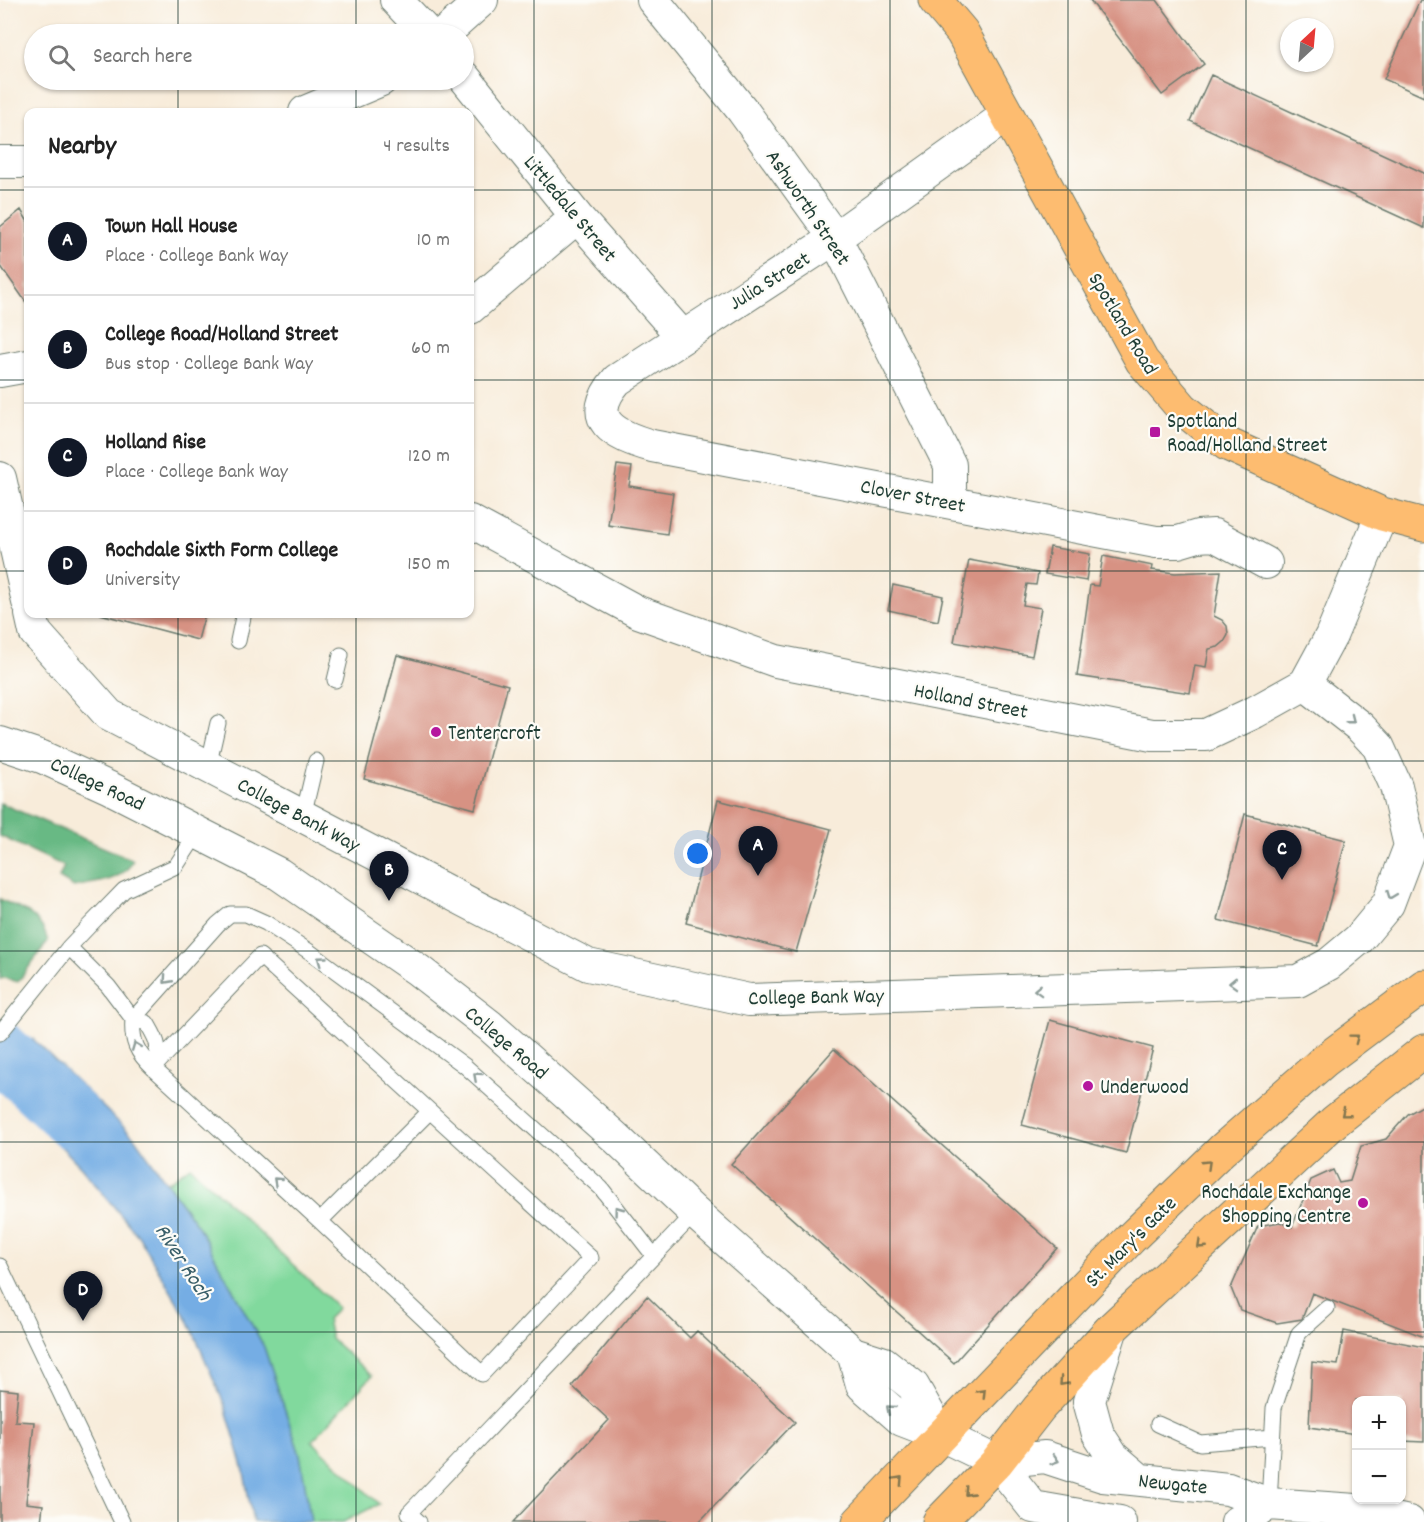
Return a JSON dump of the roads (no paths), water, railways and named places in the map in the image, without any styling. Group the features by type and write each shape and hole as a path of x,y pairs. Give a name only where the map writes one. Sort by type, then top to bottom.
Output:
{"main road":[{"name":"Spotland Road","path":"935,0 962,32 1142,361 1183,410 1227,444 1382,514 1424,525"},
{"name":"St. Mary's Gate","path":"859,1522 1130,1239 1222,1150 1324,1061 1424,986"},
{"path":"939,1522 997,1462 1039,1408 1113,1328 1334,1122 1424,1051"}],"street":[{"path":"396,0 419,24"},
{"path":"455,24 482,0"},
{"name":"Ashworth Street","path":"653,0 743,111 835,238 950,465 950,502"},
{"name":"Littledale Street","path":"474,89 577,217 682,336"},
{"path":"314,108 357,90"},
{"name":"Julia Street","path":"617,380 835,238 1007,115"},
{"path":"0,162 24,162"},
{"path":"474,305 577,217"},
{"path":"0,371 24,367"},
{"name":"Clover Street","path":"617,380 607,391 603,400 602,410 609,427 632,440 652,446 1156,542 1178,542 1198,536 1214,535 1266,563"},
{"path":"0,478 24,584"},
{"path":"1305,684 1331,636 1382,514"},
{"name":"Holland Street","path":"474,523 638,612 776,661 1138,733 1206,735 1255,712 1305,684"},
{"name":"College Bank Way","path":"32,618 35,632 109,715 588,965 749,1000 1298,981 1329,964 1359,939 1388,904 1417,846 1396,786 1378,747 1360,727 1305,684"},
{"name":"College Road","path":"0,743 42,757 198,832 279,874 427,977 490,1026 853,1353 884,1363 913,1386 941,1435"},
{"path":"1113,1328 1089,1401 1098,1434 1113,1457 1140,1480"},
{"path":"941,1435 997,1462 1033,1507 1083,1519 1120,1522"},
{"name":"Newgate","path":"997,1462 1045,1457 1103,1476 1228,1489 1269,1504 1409,1522"},
{"path":"1237,1522 1269,1504"}],"lane":[{"path":"238,641 243,618"},
{"path":"335,680 341,656"},
{"path":"208,767 218,723"},
{"path":"303,816 316,761"},
{"path":"0,1034 69,947 124,890 176,866 198,832"},
{"path":"153,1068 260,956 591,1258 482,1374 140,1056 132,1033 133,1019 218,924 230,914 246,914 310,952 465,1066 601,1188 654,1256"},
{"path":"69,947 108,986 133,1019 147,1023 158,1041 159,1050 153,1068"},
{"path":"320,1221 430,1111"},
{"path":"419,1522 409,1513 695,1213"},
{"path":"0,1266 122,1522"},
{"path":"1269,1504 1274,1408 1299,1333 1327,1308"},
{"path":"1158,1424 1200,1443 1272,1437"}],"water":[{"path":"33,1039 134,1137 199,1228 264,1347 300,1455 311,1522 253,1522 243,1467 225,1406 189,1322 139,1237 81,1167 0,1084"}],"waterway":[{"name":"River Roch","path":"0,1051 74,1120"}],"place":[{"name":"Spotland Road/Holland Street","path":"1155,432"},
{"name":"Tentercroft","path":"436,732"},
{"name":"Town Hall House","path":"758,876"},
{"name":"Holland Rise","path":"1282,880"},
{"name":"College Road/Holland Street","path":"389,901"},
{"name":"Underwood","path":"1088,1086"},
{"name":"Rochdale Exchange Shopping Centre","path":"1363,1203"},
{"name":"Rochdale Sixth Form College","path":"83,1321"}]}
